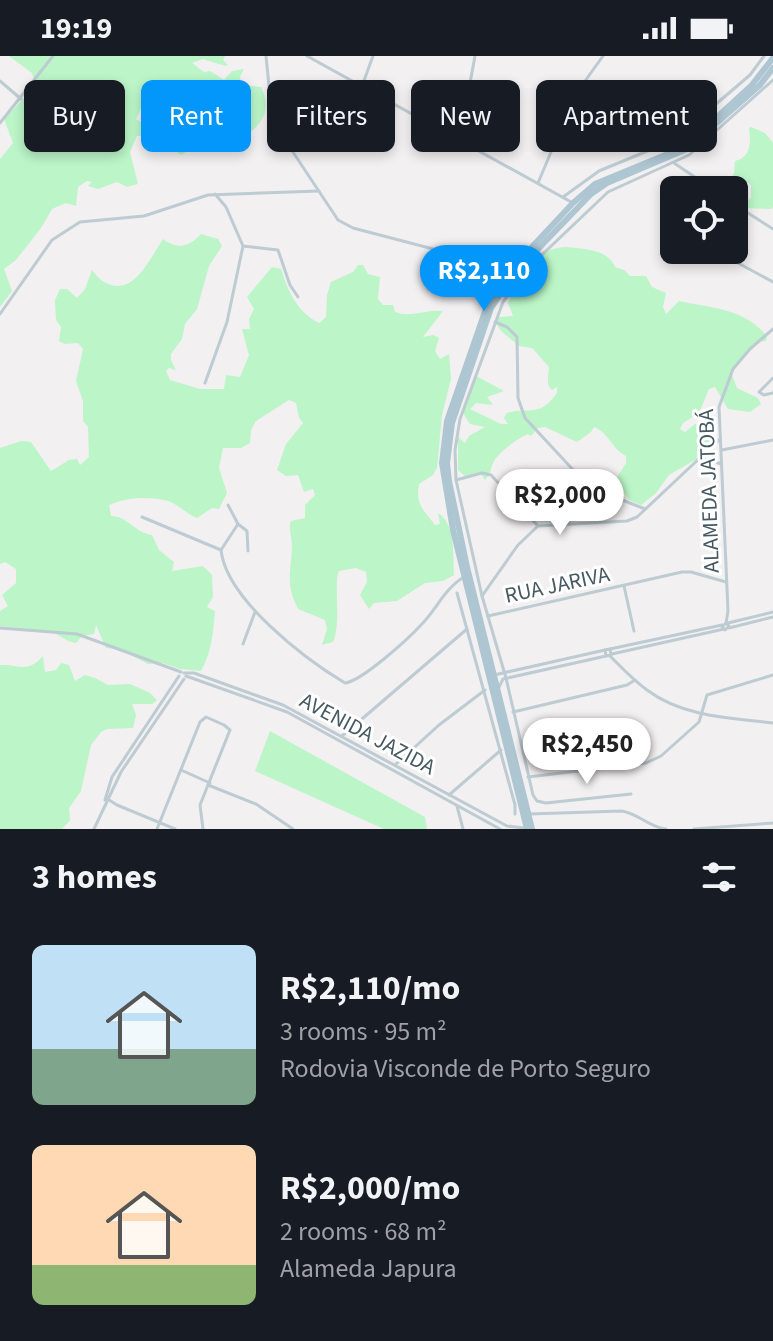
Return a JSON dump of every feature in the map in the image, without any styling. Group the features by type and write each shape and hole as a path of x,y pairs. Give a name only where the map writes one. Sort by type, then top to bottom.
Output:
{"main road":[{"path":"530,828 488,689 464,577 443,473 447,421 490,305 508,274 573,203 605,178 670,153 692,140 751,86 773,58"},
{"path":"530,828 467,567 447,463 452,423 490,305 512,276 591,194 607,183 687,149 760,85 773,68"},
{"path":"488,689 494,675"}],"street":[{"path":"0,123 53,56"},
{"path":"266,56 272,116 283,140 344,225 456,255 471,271 490,305"},
{"path":"307,56 351,80"},
{"path":"364,80 373,56"},
{"path":"471,80 475,56"},
{"path":"538,183 575,95 603,56"},
{"path":"563,197 599,171 674,140 750,75 764,56"},
{"path":"631,794 546,803 537,801 533,795 456,480 458,427 503,302 518,280 608,192 674,163 701,146 773,80"},
{"path":"0,81 21,99"},
{"path":"482,152 573,203"},
{"path":"674,163 693,176"},
{"path":"0,314 52,240 71,226 92,220 144,216 215,194 319,191"},
{"path":"205,383 227,322 243,246 226,207 215,194"},
{"path":"226,207 230,195"},
{"path":"748,213 773,229"},
{"path":"243,246 278,250 290,285 298,297"},
{"path":"740,264 773,282"},
{"path":"495,322 507,327 517,337 518,398 520,409 533,429 589,487 647,510"},
{"name":"ALAMEDA JATOBÁ","path":"726,626 728,611 719,407 728,378 740,359 773,329"},
{"path":"773,378 759,390 762,395 773,393"},
{"path":"482,596 518,545 538,526 627,521 647,510 720,439"},
{"path":"721,450 773,440"},
{"path":"700,456 721,464"},
{"path":"456,480 482,473 491,475 538,526"},
{"path":"228,505 238,524 247,531 248,551"},
{"path":"142,517 221,550"},
{"path":"238,524 221,550 225,566 255,612 342,682 348,683 359,677 422,625 450,589 464,577"},
{"name":"RUA JARIVA","path":"488,616 682,572 727,582"},
{"path":"624,586 634,631"},
{"path":"457,593 488,689 515,814"},
{"path":"243,644 255,612"},
{"path":"499,695 500,682 506,678 773,614"},
{"name":"AVENIDA JAZIDA","path":"0,628 77,634 279,709 341,738 513,829 530,828"},
{"path":"341,738 467,629"},
{"path":"494,675 608,653"},
{"path":"608,653 635,680 661,699 703,715 773,723"},
{"path":"94,829 125,765 183,675"},
{"path":"528,777 646,763 665,752 699,722 704,701 710,693 773,675"},
{"path":"513,712 627,685 635,680"},
{"path":"394,767 439,725 488,689"},
{"path":"157,829 202,719 206,717 229,728 229,735 200,805 203,829"},
{"path":"449,795 501,750"},
{"name":"AVENIDA JAZIDA","path":"394,767 500,829"},
{"path":"181,770 256,804 293,829"},
{"path":"107,798 175,829"},
{"path":"456,798 463,829"},
{"path":"529,814 622,811 632,813 657,828 666,829"},
{"path":"694,829 773,823"}],"green space":[{"path":"9,56 225,56 223,60 228,65 203,59 192,63 224,80 141,80 141,109 136,119 141,122 141,136 137,136 130,152 138,184 127,187 117,182 98,189 88,186 92,182 87,181 78,187 76,206 66,203 52,209 16,260 4,269 12,291 0,307 0,159 13,143 4,119 24,98 24,152 125,152 125,80 34,80 32,73"},
{"path":"244,69 240,80 224,80 232,71"},
{"path":"251,86 261,87 266,104 258,124 251,130"},
{"path":"749,128 765,133 773,143 771,209 748,208 751,185 748,176 733,176 735,161 744,157 749,149"},
{"path":"201,234 218,239 222,246 209,266 197,309 185,324 182,339 171,354 176,370 169,368 166,371 170,380 200,389 224,389 226,375 240,377 249,355 242,329 250,329 249,319 254,309 247,297 272,267 281,269 294,300 319,323 326,317 331,282 353,272 358,265 363,265 368,274 380,277 378,299 383,305 393,305 395,312 443,311 423,337 433,335 439,338 435,351 440,359 449,354 451,379 442,415 437,468 433,475 419,484 418,497 421,507 435,525 440,524 438,513 448,525 454,575 443,581 425,583 397,601 374,603 369,609 360,595 367,582 366,572 356,568 339,571 336,633 333,642 322,645 327,629 325,620 298,609 290,585 291,521 305,518 305,505 315,495 313,489 304,492 298,475 286,476 277,470 286,444 303,423 296,403 289,400 256,421 251,430 250,443 241,448 223,448 219,468 227,493 219,509 212,508 197,518 172,502 161,499 130,499 109,505 111,516 152,535 159,550 174,562 172,571 203,566 212,575 213,597 207,607 215,611 214,627 201,671 163,663 148,664 119,649 106,648 96,625 94,634 82,636 76,643 53,632 0,626 0,611 8,606 2,595 16,583 16,569 5,562 0,564 0,448 21,441 31,442 51,471 69,460 77,459 80,465 89,457 88,427 83,421 83,401 76,381 83,349 78,343 59,341 61,327 56,320 55,300 60,289 67,289 77,298 85,289 92,270 101,280 122,286 139,275 163,239 183,246"},
{"path":"555,248 601,253 630,276 646,276 652,287 666,293 663,307 666,314 679,301 715,308 747,319 767,336 766,341 757,342 735,367 732,375 737,388 758,398 761,404 750,412 728,409 715,387 709,389 699,413 683,423 680,429 685,432 695,424 715,419 715,432 700,457 669,475 656,493 641,505 629,500 616,479 626,463 626,456 594,427 577,442 545,427 538,428 531,436 528,434 508,446 493,463 485,480 481,474 466,477 458,470 458,437 465,443 469,436 485,427 470,424 463,413 476,376 504,391 487,397 493,405 476,403 470,409 501,424 508,424 504,418 507,413 539,409 557,393 557,387 552,390 549,385 549,367 532,348 519,346 500,330 495,321 499,317 513,316 508,303 517,284 537,258"},
{"path":"43,656 45,672 56,670 61,663 69,665 75,681 85,675 108,685 130,684 150,693 157,700 152,704 132,704 136,715 133,728 107,729 91,745 81,791 69,808 70,820 62,829 0,829 0,665 23,667 32,665"},
{"path":"270,731 425,817 427,829 384,829 255,771"}]}
